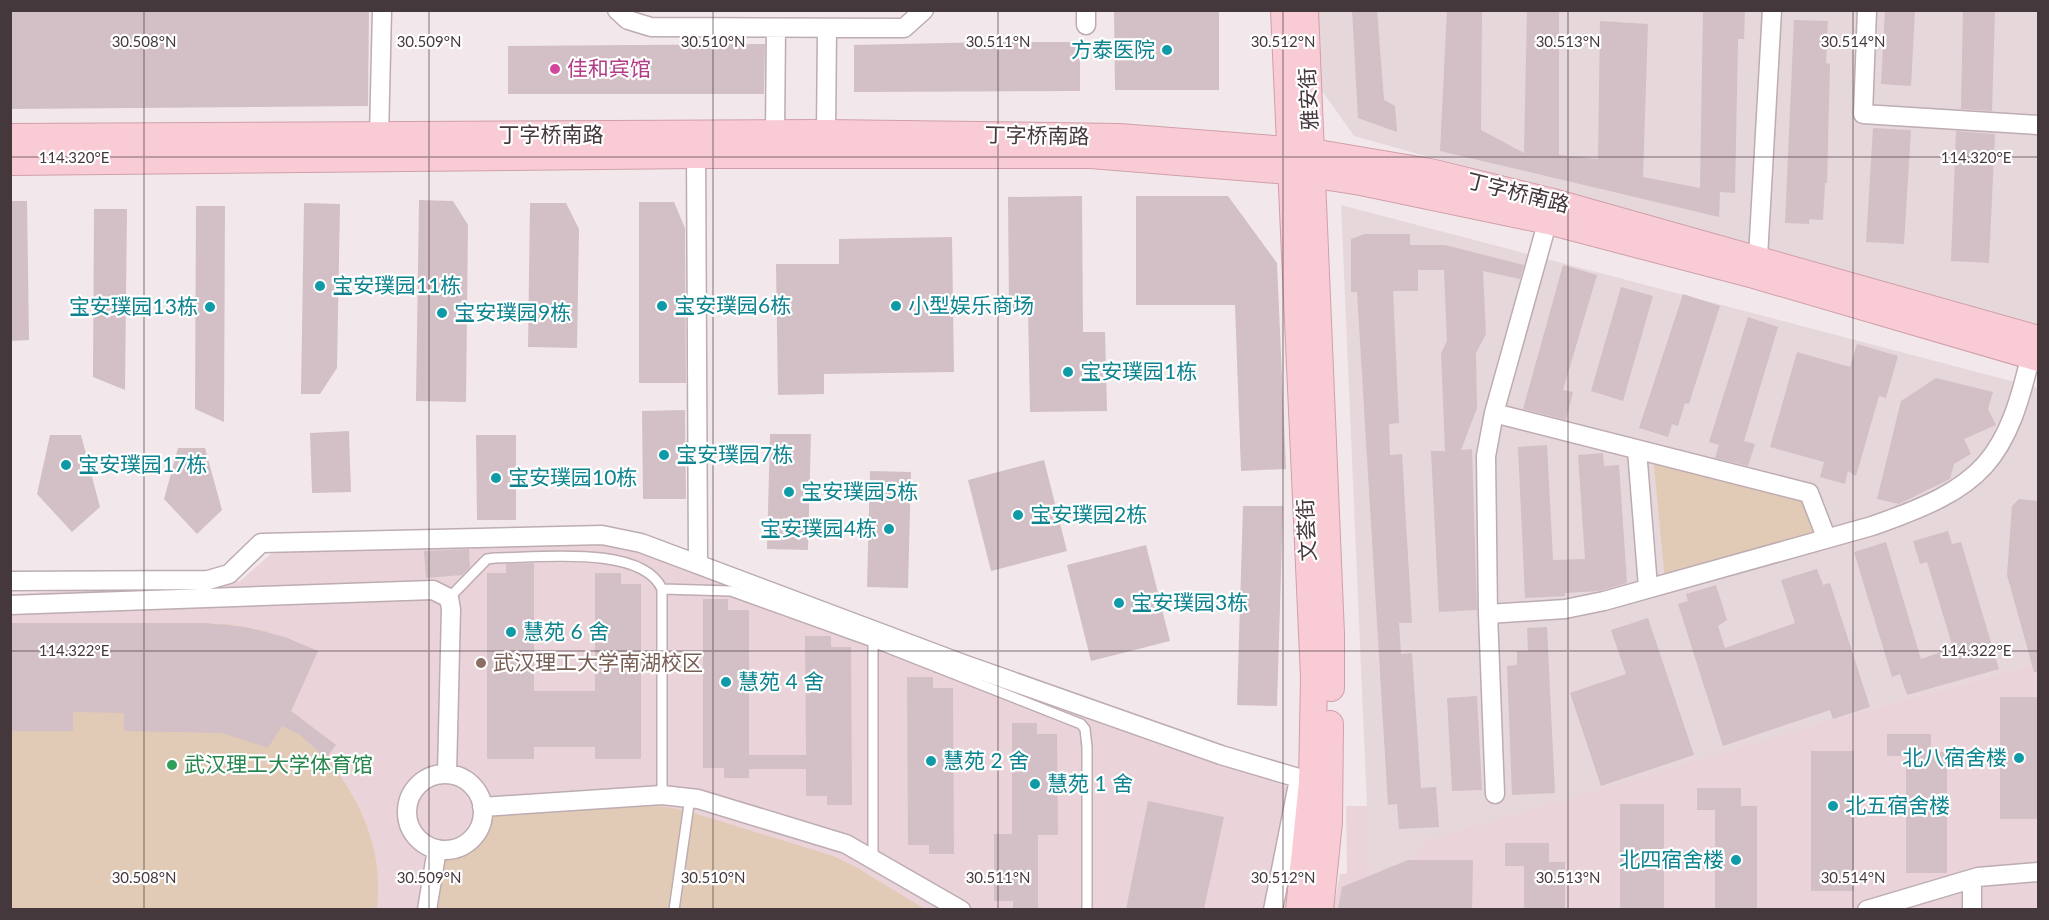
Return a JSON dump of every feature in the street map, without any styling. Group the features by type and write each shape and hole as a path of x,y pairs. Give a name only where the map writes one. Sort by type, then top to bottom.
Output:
{"main road":[{"name":"雅安街","path":"1284,10 1300,161"},
{"name":"雅安街","path":"1300,161 1305,10"},
{"name":"丁字桥南路","path":"10,162 696,144 775,133 1119,137 1300,161 1430,172 1754,275 2036,347"},
{"name":"丁字桥南路","path":"10,137 379,137 1300,161"},
{"name":"文荟街","path":"1299,909 1314,677 1300,161"},
{"name":"文荟街","path":"1300,161 1331,634 1329,822 1320,909"},
{"name":"丁字桥南路","path":"1550,211 1758,257 2036,347"}],"street":[{"path":"379,137 382,10"},
{"path":"617,10 628,20 651,27 750,19 776,28 904,28 924,10"},
{"path":"1758,257 1772,10"},
{"path":"1867,10 1863,114 2038,125"},
{"path":"775,133 776,28"},
{"path":"826,133 827,28"},
{"path":"696,144 698,564"},
{"path":"1495,794 1484,478 1494,413 1550,211"},
{"path":"1488,614 1580,607 1872,526 1912,512 1955,491 1976,476 2005,437 2036,347"},
{"path":"1494,413 1809,493 1826,537"},
{"path":"1637,450 1648,587"},
{"path":"10,581 208,580 229,574 261,543 602,535 641,543 963,664 1221,755 1306,781 1273,909"},
{"path":"10,605 433,590 449,598 447,774"},
{"path":"447,774 471,784 482,807 480,825 471,840 455,849 437,849 420,841 409,826 407,807 414,789 429,777 447,774"},
{"path":"482,807 662,795 690,797 826,836 873,857 962,909"},
{"path":"427,909 437,849"},
{"path":"1867,909 1972,879 2038,872"},
{"path":"1972,879 1972,909"}],"lane":[{"path":"449,598 486,559 619,559 651,574 662,589 662,795"},
{"path":"662,589 731,591 873,642 1081,724 1085,729 1087,747 1087,909"},
{"path":"873,642 873,857"},
{"path":"674,909 690,797"}],"shaded area":[{"path":"1319,11 2038,11 2038,328 1354,136 1320,88"},
{"path":"1341,205 2038,388 2038,663 1874,708 1414,858 1370,876"},
{"path":"1653,455 1809,493 1826,537 1665,582"},
{"name":"武汉理工大学南湖校区","path":"577,541 655,555 1302,792 1281,909 11,910 11,594 240,581 272,553"},
{"name":"武汉理工大学体育馆","path":"10,623 226,624 265,631 318,651 291,711 336,745 327,758 351,792 368,828 377,867 377,909 11,909"},
{"path":"2038,663 2038,909 1333,910 1340,874 1347,874 1346,806 1368,806 1370,875 1414,858 1424,841 1874,708"},
{"path":"660,806 684,810 833,856 854,866 925,909 437,910 445,857 463,852 482,838 494,814"}],"building":[{"path":"10,10 369,10 368,106 10,109"},
{"name":"方泰医院","path":"1114,10 1219,10 1219,90 1115,90"},
{"path":"1352,10 1377,10 1384,100 1395,106 1397,132 1358,118"},
{"path":"1447,10 1482,10 1481,130 1524,153 1527,10 1559,10 1559,155 1598,159 1600,21 1648,24 1643,177 1700,188 1703,10 1745,10 1744,39 1738,39 1735,193 1720,192 1719,217 1440,151"},
{"path":"1885,10 1915,10 1911,86 1881,84"},
{"path":"1963,10 1995,10 1992,111 1961,109"},
{"path":"1794,20 1828,21 1826,63 1830,64 1827,183 1825,183 1823,220 1809,219 1809,224 1785,223"},
{"path":"1080,42 1080,91 854,92 854,45"},
{"path":"765,44 764,94 508,94 508,46"},
{"path":"1873,128 1911,130 1904,244 1866,242"},
{"path":"1956,131 1995,134 1989,263 1951,261"},
{"path":"1082,196 1083,332 1105,332 1107,411 1030,412 1028,309 1009,309 1008,197"},
{"path":"1136,196 1228,196 1277,263 1286,469 1241,471 1235,305 1136,305"},
{"name":"宝安璞园9栋","path":"419,200 453,201 468,225 466,402 416,401"},
{"path":"10,201 27,201 29,340 10,341"},
{"name":"宝安璞园6栋","path":"639,202 674,202 685,228 686,383 639,383"},
{"name":"宝安璞园11栋","path":"304,203 340,204 337,368 320,394 301,394"},
{"path":"530,203 566,203 579,229 577,348 528,347"},
{"name":"宝安璞园13栋","path":"196,206 225,206 224,422 195,409"},
{"path":"94,209 127,209 125,390 93,377"},
{"path":"1365,234 1410,234 1410,245 1445,245 1524,265 1520,279 1483,271 1486,334 1476,353 1477,408 1461,450 1472,449 1477,610 1439,612 1431,451 1445,451 1441,353 1447,341 1444,270 1418,270 1418,291 1393,291 1399,423 1389,424 1390,455 1402,454 1412,623 1399,623 1401,654 1412,653 1421,788 1436,787 1439,827 1399,829 1397,804 1388,805 1357,292 1351,292 1351,239"},
{"name":"小型娱乐商场","path":"952,237 954,372 824,374 824,394 778,395 776,264 839,264 839,239"},
{"path":"1563,265 1597,275 1563,390 1573,392 1566,420 1523,409"},
{"path":"1621,287 1653,296 1623,401 1591,391"},
{"path":"1683,294 1720,306 1689,404 1685,403 1678,426 1672,424 1668,437 1639,428"},
{"path":"1748,317 1778,327 1744,441 1755,444 1748,466 1715,458 1719,445 1709,442"},
{"path":"1857,344 1898,356 1886,398 1879,396 1856,476 1848,471 1845,484 1820,477 1824,462 1770,447 1797,352 1850,367"},
{"path":"1936,378 1993,392 1988,409 1996,425 1964,439 1971,454 1954,464 1950,479 1899,504 1877,499 1901,401"},
{"name":"宝安璞园7栋","path":"685,410 686,499 643,499 642,411"},
{"path":"349,431 351,492 312,493 310,433"},
{"name":"宝安璞园5栋","path":"770,434 811,434 808,550 767,549"},
{"name":"宝安璞园17栋","path":"50,435 81,435 100,507 72,532 37,494"},
{"name":"宝安璞园10栋","path":"476,435 516,435 516,520 477,520"},
{"path":"1547,445 1553,560 1585,559 1578,455 1603,453 1604,466 1619,465 1627,583 1599,591 1565,593 1565,596 1525,598 1518,447"},
{"path":"178,448 205,448 222,510 197,534 164,499"},
{"name":"宝安璞园2栋","path":"1044,460 1067,551 991,571 968,480"},
{"name":"宝安璞园4栋","path":"870,471 911,472 908,588 867,587"},
{"path":"2019,499 2038,501 2038,672 2034,672 2007,575 2012,506"},
{"path":"1243,506 1283,506 1277,706 1237,705"},
{"path":"1948,531 1952,544 1961,542 1999,669 1907,695 1900,674 1892,677 1854,552 1886,542 1921,659 1953,648 1927,562 1920,564 1913,541"},
{"name":"宝安璞园3栋","path":"1146,545 1170,641 1091,661 1067,565"},
{"path":"469,549 470,567 462,575 426,578 424,551"},
{"path":"534,563 534,691 595,691 595,573 621,573 621,584 641,584 641,759 595,759 595,747 534,747 534,759 487,759 487,573 506,573 506,564"},
{"path":"1817,569 1823,585 1830,583 1870,707 1833,719 1830,710 1723,746 1678,604 1688,601 1686,594 1716,585 1727,620 1718,626 1725,648 1795,623 1781,580"},
{"path":"703,599 728,599 728,610 749,610 749,755 806,755 805,636 831,636 831,647 851,647 852,805 827,805 827,796 806,796 806,769 749,769 749,778 724,778 724,768 703,768"},
{"path":"1648,618 1694,755 1601,786 1570,693 1626,674 1611,630"},
{"path":"10,623 204,623 245,627 285,637 318,651 291,711 336,745 326,758 300,735 282,726 268,748 222,733 124,731 124,713 73,712 73,731 10,731"},
{"path":"1547,627 1555,793 1512,795 1507,666 1517,665 1517,651 1528,651 1527,628"},
{"name":"慧苑 2 舍","path":"907,677 933,677 933,688 953,688 954,854 929,854 929,845 908,845"},
{"path":"1477,696 1482,790 1452,791 1447,698"},
{"name":"北八宿舍楼","path":"2000,697 2038,697 2038,819 2000,819"},
{"name":"慧苑 1 舍","path":"1012,723 1037,723 1037,734 1057,734 1058,835 1038,835 1038,909 1013,909 1013,901 994,901 994,834 1012,834"},
{"path":"1887,734 1931,734 1931,752 1947,752 1947,873 1906,873 1906,756 1887,756"},
{"name":"北五宿舍楼","path":"1811,751 1854,751 1854,891 1811,891"},
{"name":"北四宿舍楼","path":"1697,788 1741,788 1741,806 1757,806 1757,909 1715,909 1715,810 1697,810"},
{"path":"1148,801 1224,817 1204,909 1126,909"},
{"path":"1620,804 1664,804 1664,909 1620,909"},
{"path":"1505,843 1549,843 1549,862 1565,862 1565,909 1524,909 1524,866 1505,866"},
{"path":"1408,860 1473,860 1472,909 1338,909 1342,887"}],"place":[{"name":"方泰医院","path":"1167,50"},
{"name":"佳和宾馆","path":"555,69"},
{"name":"宝安璞园11栋","path":"320,286"},
{"name":"宝安璞园6栋","path":"662,306"},
{"name":"小型娱乐商场","path":"896,306"},
{"name":"宝安璞园13栋","path":"210,307"},
{"name":"宝安璞园9栋","path":"442,313"},
{"name":"宝安璞园1栋","path":"1068,372"},
{"name":"宝安璞园7栋","path":"664,455"},
{"name":"宝安璞园17栋","path":"66,465"},
{"name":"宝安璞园10栋","path":"496,478"},
{"name":"宝安璞园5栋","path":"789,492"},
{"name":"宝安璞园2栋","path":"1018,515"},
{"name":"宝安璞园4栋","path":"889,529"},
{"name":"宝安璞园3栋","path":"1119,603"},
{"name":"慧苑 6 舍","path":"511,632"},
{"name":"武汉理工大学南湖校区","path":"481,663"},
{"name":"慧苑 4 舍","path":"726,682"},
{"name":"北八宿舍楼","path":"2019,758"},
{"name":"慧苑 2 舍","path":"931,761"},
{"name":"武汉理工大学体育馆","path":"172,765"},
{"name":"慧苑 1 舍","path":"1035,784"},
{"name":"北五宿舍楼","path":"1833,806"},
{"name":"北四宿舍楼","path":"1736,860"}]}
